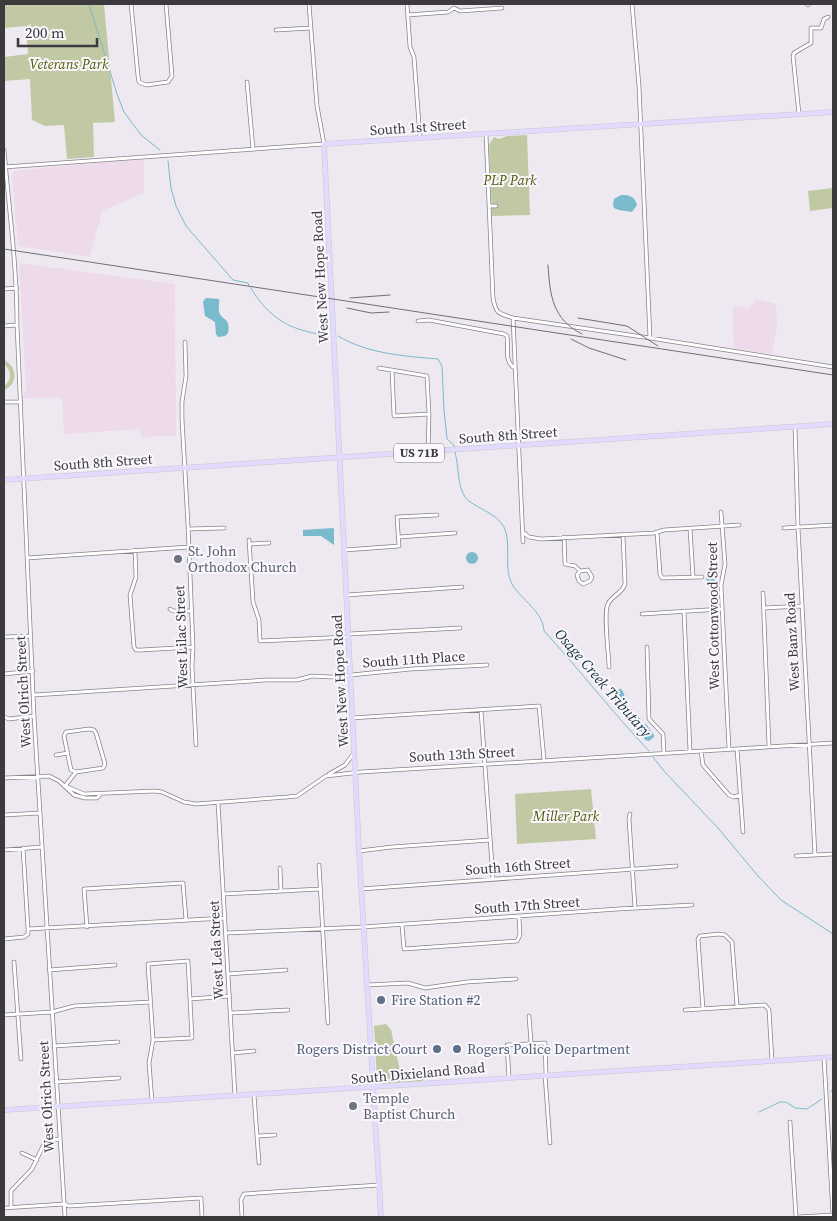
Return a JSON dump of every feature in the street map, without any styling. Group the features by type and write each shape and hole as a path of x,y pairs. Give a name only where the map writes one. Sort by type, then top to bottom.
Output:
{"main road":[{"name":"South 1st Street","path":"324,144 833,112"},
{"name":"West New Hope Road","path":"324,144 363,927 381,1217"},
{"name":"South 8th Street","path":"4,480 833,424"},
{"name":"South Dixieland Road","path":"4,1110 235,1097 510,1077 833,1057"}],"street":[{"path":"131,4 139,82 146,85 168,82 170,80 172,69 166,4"},
{"path":"309,4 317,106 324,144"},
{"path":"407,4 410,47 414,57 420,138"},
{"path":"487,4 487,9"},
{"path":"632,4 650,338"},
{"path":"408,15 448,12 454,6 460,11 502,8"},
{"path":"799,114 793,56 794,53 811,43 811,28 822,28 824,19 828,17"},
{"path":"276,30 311,28"},
{"path":"247,82 253,149"},
{"path":"486,134 493,298 498,313 513,318 833,367"},
{"name":"South 1st Street","path":"5,167 324,144"},
{"name":"West Olrich Street","path":"4,150 17,288 20,402 34,716 65,1217"},
{"path":"490,206 496,206"},
{"path":"4,289 17,288"},
{"path":"513,318 523,542"},
{"path":"418,321 430,320 504,334 507,336 508,360 514,368"},
{"path":"4,326 17,325"},
{"name":"West Lilac Street","path":"184,342 186,376 182,411 192,611 196,745"},
{"path":"379,368 427,376 428,452"},
{"path":"392,370 394,416 429,414"},
{"path":"4,402 20,402"},
{"name":"West Banz Road","path":"795,427 798,527 815,855"},
{"name":"West Cottonwood Street","path":"721,512 725,564 722,580 722,609 729,749"},
{"path":"345,550 399,546 397,517 437,515"},
{"path":"523,533 528,537 541,539 624,535 739,525"},
{"path":"784,528 833,525"},
{"path":"188,529 224,528"},
{"path":"690,529 693,577"},
{"path":"657,532 660,574 662,578 702,577"},
{"path":"399,537 455,533"},
{"path":"610,667 606,609 611,599 623,590 625,584 624,535"},
{"path":"564,537 565,564 575,566 580,571"},
{"path":"269,543 250,542 253,602 259,620 260,641 460,628"},
{"path":"27,558 189,547"},
{"path":"135,550 136,577 130,595 134,647 136,650 193,647"},
{"path":"585,569 590,571 592,577 590,581 583,584 579,581 577,577 580,571 585,569"},
{"path":"347,595 462,588"},
{"path":"762,593 769,746"},
{"path":"764,608 802,606"},
{"path":"170,609 173,611 192,611"},
{"path":"642,614 722,609"},
{"path":"684,611 690,752"},
{"path":"4,637 31,636"},
{"path":"647,647 650,719 663,734 664,753"},
{"name":"South 11th Place","path":"34,695 487,665"},
{"path":"4,674 33,671"},
{"path":"352,718 539,706 544,760"},
{"path":"482,710 493,879"},
{"path":"4,717 34,716"},
{"path":"94,730 105,764 104,768 76,772 71,770 68,753 64,736 66,732 94,730"},
{"name":"South 13th Street","path":"4,777 38,775 54,778 74,795 85,798 155,791 190,803 218,803 297,796 326,776 355,773 833,742"},
{"path":"737,749 743,832"},
{"path":"701,751 703,765 729,795 734,797 740,795"},
{"path":"326,776 346,764 354,752"},
{"path":"56,754 68,753"},
{"path":"65,786 76,772"},
{"name":"West Lela Street","path":"218,803 235,1097"},
{"path":"4,815 40,813"},
{"path":"630,814 635,908"},
{"path":"359,851 490,840"},
{"path":"4,850 42,847"},
{"path":"4,939 24,937 28,934 23,848"},
{"path":"796,856 833,854"},
{"path":"319,866 328,1023"},
{"name":"South 16th Street","path":"361,889 676,866"},
{"path":"280,868 281,891"},
{"path":"87,926 84,889 183,883 186,920"},
{"path":"224,894 320,889"},
{"name":"South 17th Street","path":"226,933 363,927 692,905"},
{"path":"402,924 404,949 517,941 520,935 518,917"},
{"path":"28,929 48,930 225,918"},
{"path":"703,1009 698,939 700,936 721,934 728,936 733,944 737,1006"},
{"path":"14,962 20,1059"},
{"path":"152,1101 149,1063 153,1040 148,964 188,962 192,1038 153,1040"},
{"path":"50,970 115,965"},
{"path":"228,974 286,970"},
{"path":"367,985 408,983 424,988 467,982 516,979"},
{"path":"190,999 230,996"},
{"path":"4,1015 52,1012 74,1006 150,1002"},
{"path":"685,1010 762,1005 767,1007 772,1061"},
{"path":"231,1013 288,1010"},
{"path":"529,1016 531,1042"},
{"path":"54,1046 118,1042"},
{"path":"510,1077 507,1045 531,1042 545,1043 550,1143"},
{"path":"233,1053 254,1052"},
{"path":"790,1122 797,1217 833,1215 824,1058"},
{"path":"56,1082 119,1078"},
{"path":"254,1095 259,1164"},
{"path":"258,1136 275,1135"},
{"path":"60,1139 46,1142 32,1169 13,1188 7,1207 64,1204 69,1206 201,1198 202,1217"},
{"path":"22,1153 36,1160"},
{"path":"242,1217 240,1200 244,1194 379,1185"}],"shaded area":[{"path":"144,160 144,193 102,211 90,257 18,246 12,174 14,171"},
{"path":"19,263 175,284 176,436 141,437 140,429 64,434 62,398 22,398 26,389"},
{"path":"757,299 776,304 777,326 772,354 734,349 733,306 749,308"}],"green space":[{"name":"Veterans Park","path":"4,4 104,4 115,122 93,123 94,157 67,159 64,125 45,126 32,120 30,79 4,81 4,57 28,54 26,26 4,28"},
{"name":"PLP Park","path":"527,135 530,215 492,216 489,145 494,137 499,139 507,136"},
{"path":"833,188 833,208 810,211 808,191"},
{"path":"4,360 12,367 15,375 12,384 4,390 10,375"},
{"name":"Miller Park","path":"591,789 596,839 517,844 515,794"},
{"path":"386,1024 391,1030 401,1075 424,1070 424,1080 381,1084 377,1081 374,1026"}],"water":[{"path":"621,195 629,196 635,200 637,205 632,212 614,208 614,199"},
{"path":"207,298 219,299 220,315 227,322 229,328 225,336 218,337 215,322 205,316 203,302"},
{"path":"333,528 334,545 321,536 303,536 303,530"},
{"path":"474,552 477,553 477,563 470,564 467,563 466,556 467,553"},
{"path":"717,572 715,587 707,587 706,573"},
{"path":"621,689 625,704 624,706 617,706 612,692"},
{"path":"636,717 640,718 642,725 646,724 654,735 649,741 645,740 641,731 636,729 633,723"}],"waterway":[{"name":"Osage Creek Tributary","path":"89,4 124,112 141,135 160,150"},
{"name":"Osage Creek Tributary","path":"168,161 171,188 176,206 186,226 233,280 248,283 249,286"},
{"name":"Osage Creek Tributary","path":"251,288 265,307 287,325 311,333 328,336"},
{"name":"Osage Creek Tributary","path":"338,336 362,347 374,350 438,359 442,366 447,439 454,445 454,448"},
{"name":"Osage Creek Tributary","path":"455,452 459,481 465,497 468,501 496,517 504,527 507,540 508,571 512,584 540,617 544,631 649,751"},
{"name":"Osage Creek Tributary","path":"653,757 781,900 833,934"},
{"path":"830,1092 833,1089"},
{"path":"759,1112 780,1102 786,1102 795,1108 807,1109 822,1099"}],"railway":[{"path":"4,249 833,375"},
{"path":"548,265 554,305 564,321 582,334"},
{"path":"350,298 390,295"},
{"path":"347,308 371,313 389,312"},
{"path":"578,318 627,326 658,346"},
{"path":"571,339 589,348 626,360"}],"place":[{"name":"St. John Orthodox Church","path":"178,559"},
{"name":"Fire Station #2","path":"381,1000"},
{"name":"Rogers District Court","path":"437,1049"},
{"name":"Rogers Police Department","path":"457,1049"},
{"name":"Temple Baptist Church","path":"353,1106"}]}
